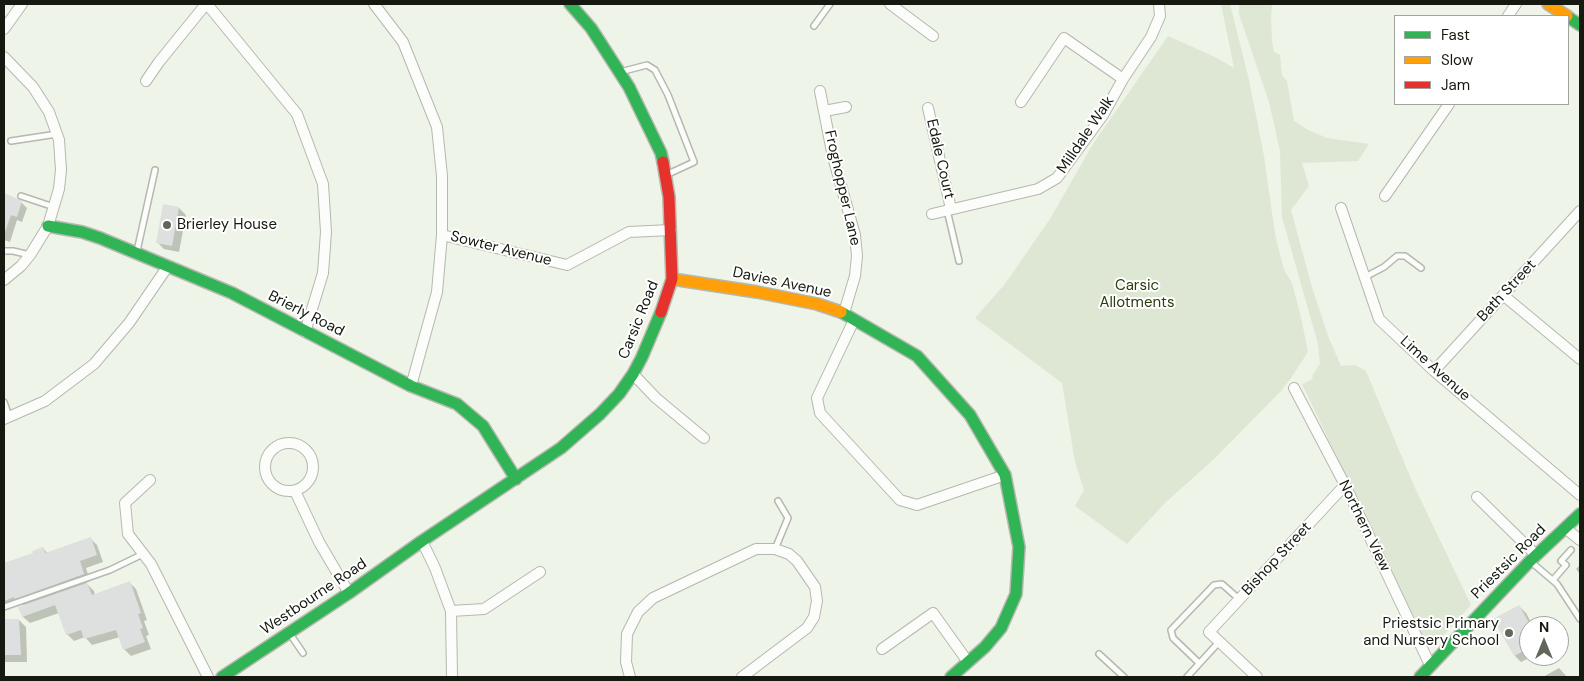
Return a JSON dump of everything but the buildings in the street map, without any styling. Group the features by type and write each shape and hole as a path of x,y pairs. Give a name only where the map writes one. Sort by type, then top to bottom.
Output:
{"street":[{"path":"4,29 22,4"},
{"path":"146,81 159,62 207,4 297,114 323,184 326,232 323,274 305,332"},
{"path":"374,4 403,42 437,127 442,176 442,235 437,292 412,386"},
{"name":"Carsic Road","path":"422,541 561,448 600,414 619,394 633,374 663,310 672,279 669,197 661,153 641,110 620,72 591,28 570,4"},
{"path":"890,4 933,36"},
{"name":"Milldale Walk","path":"932,214 1038,189 1054,181 1103,115 1123,79 1151,38 1160,16 1159,4"},
{"path":"1509,15 1516,4"},
{"path":"1548,4 1564,15"},
{"path":"1569,18 1580,25"},
{"path":"1020,102 1064,38 1123,79"},
{"path":"4,57 33,87 49,112 57,134 61,170 54,208 48,226 30,255 21,266 4,280"},
{"name":"Froghopper Lane","path":"820,91 834,157 855,235 857,256 849,316 817,398 820,413 900,500 917,505 1005,475"},
{"path":"1386,196 1448,105"},
{"path":"824,111 846,107"},
{"name":"Edale Court","path":"928,108 949,210"},
{"name":"Lime Avenue","path":"1341,208 1379,319 1434,371 1580,495"},
{"name":"Bath Street","path":"1434,371 1579,214"},
{"name":"Brierly Road","path":"48,226 82,232 136,252 232,293 412,386 457,404 482,426 516,478"},
{"name":"Sowter Avenue","path":"442,235 567,265 629,232 671,230"},
{"path":"7,417 45,401 94,364 129,323 168,266"},
{"name":"Davies Avenue","path":"672,279 808,302 849,316 917,356 970,415 1005,475 1019,548 1016,594 1001,628 985,647 951,677"},
{"path":"1503,295 1580,359"},
{"path":"633,374 656,398 704,438"},
{"name":"Northern View","path":"1294,388 1345,485 1430,665"},
{"path":"283,444 297,445 308,452 311,458 312,474 308,482 295,491 277,488 266,475 266,460 276,447 283,444"},
{"path":"150,480 125,503 128,534 152,564 208,677"},
{"name":"Bishop Street","path":"1220,641 1209,632 1345,485"},
{"path":"295,491 319,542 349,593"},
{"path":"1478,497 1533,558"},
{"name":"Priestsic Road","path":"1420,677 1533,558 1580,514"},
{"path":"1565,528 1580,540"},
{"path":"422,541 435,568 451,610 452,677"},
{"name":"Westbourne Road","path":"222,677 349,593 422,541"},
{"path":"630,677 626,662 626,634 638,612 653,598 756,549 775,549 789,554 797,561 815,587 817,601 814,617 807,628 742,677"},
{"path":"451,610 484,609 540,572"},
{"path":"882,649 934,613 968,662"},
{"path":"1220,641 1258,677"}],"lane":[{"path":"814,26 830,4"},
{"path":"620,72 647,65 655,70 668,95 694,162 665,176"},
{"path":"11,141 57,134"},
{"path":"136,252 154,170"},
{"path":"21,196 54,208"},
{"path":"949,210 958,261"},
{"path":"4,251 30,255"},
{"path":"1365,278 1384,268 1397,256 1405,256 1421,268"},
{"path":"4,402 7,417"},
{"path":"775,549 788,518 778,501"},
{"path":"1553,580 1566,565 1561,561 1571,550"},
{"path":"4,607 110,570 143,554"},
{"path":"1533,558 1558,584 1580,619"},
{"path":"1199,663 1173,638 1171,630 1214,585 1222,584 1240,599"},
{"path":"288,632 303,653"},
{"path":"1187,677 1220,641"},
{"path":"1099,654 1124,677"}],"green space":[{"name":"Carsic Allotments","path":"1221,4 1230,4 1249,80 1264,156 1275,234 1284,270 1292,283 1308,352 1281,391 1214,459 1165,503 1127,544 1075,506 1084,490 1075,462 1062,383 975,318 1005,284 1050,219 1093,144 1168,36 1217,58 1234,68"},
{"path":"1239,4 1272,4 1272,41 1274,52 1280,55 1282,75 1287,81 1294,121 1308,130 1327,138 1369,144 1358,161 1302,163 1309,186 1291,210 1311,284 1328,336 1341,366 1355,365 1366,371 1414,486 1471,605 1435,645 1427,645 1302,384 1313,379 1312,376 1320,364 1318,344 1282,217 1280,151 1269,102 1239,14"}],"traffic: fast":[{"path":"570,4 591,28 629,87 661,153 663,162"},
{"path":"1569,18 1580,25"},
{"path":"48,226 82,232 100,238 232,293 411,386 457,404 483,426 516,479"},
{"path":"222,677 561,448 600,414 619,394 642,357 661,312"},
{"path":"841,312 917,356 970,415 1005,475 1019,547 1016,594 1001,628 985,647 951,677"},
{"path":"1420,677 1530,561 1580,514"}],"traffic: slow":[{"path":"1548,4 1565,15"},
{"path":"672,279 757,292 817,304 841,312"}],"traffic: jam":[{"path":"661,312 672,279 669,197 663,162"}],"place":[{"name":"Brierley House","path":"167,225"},
{"name":"Priestsic Primary and Nursery School","path":"1509,633"}]}
